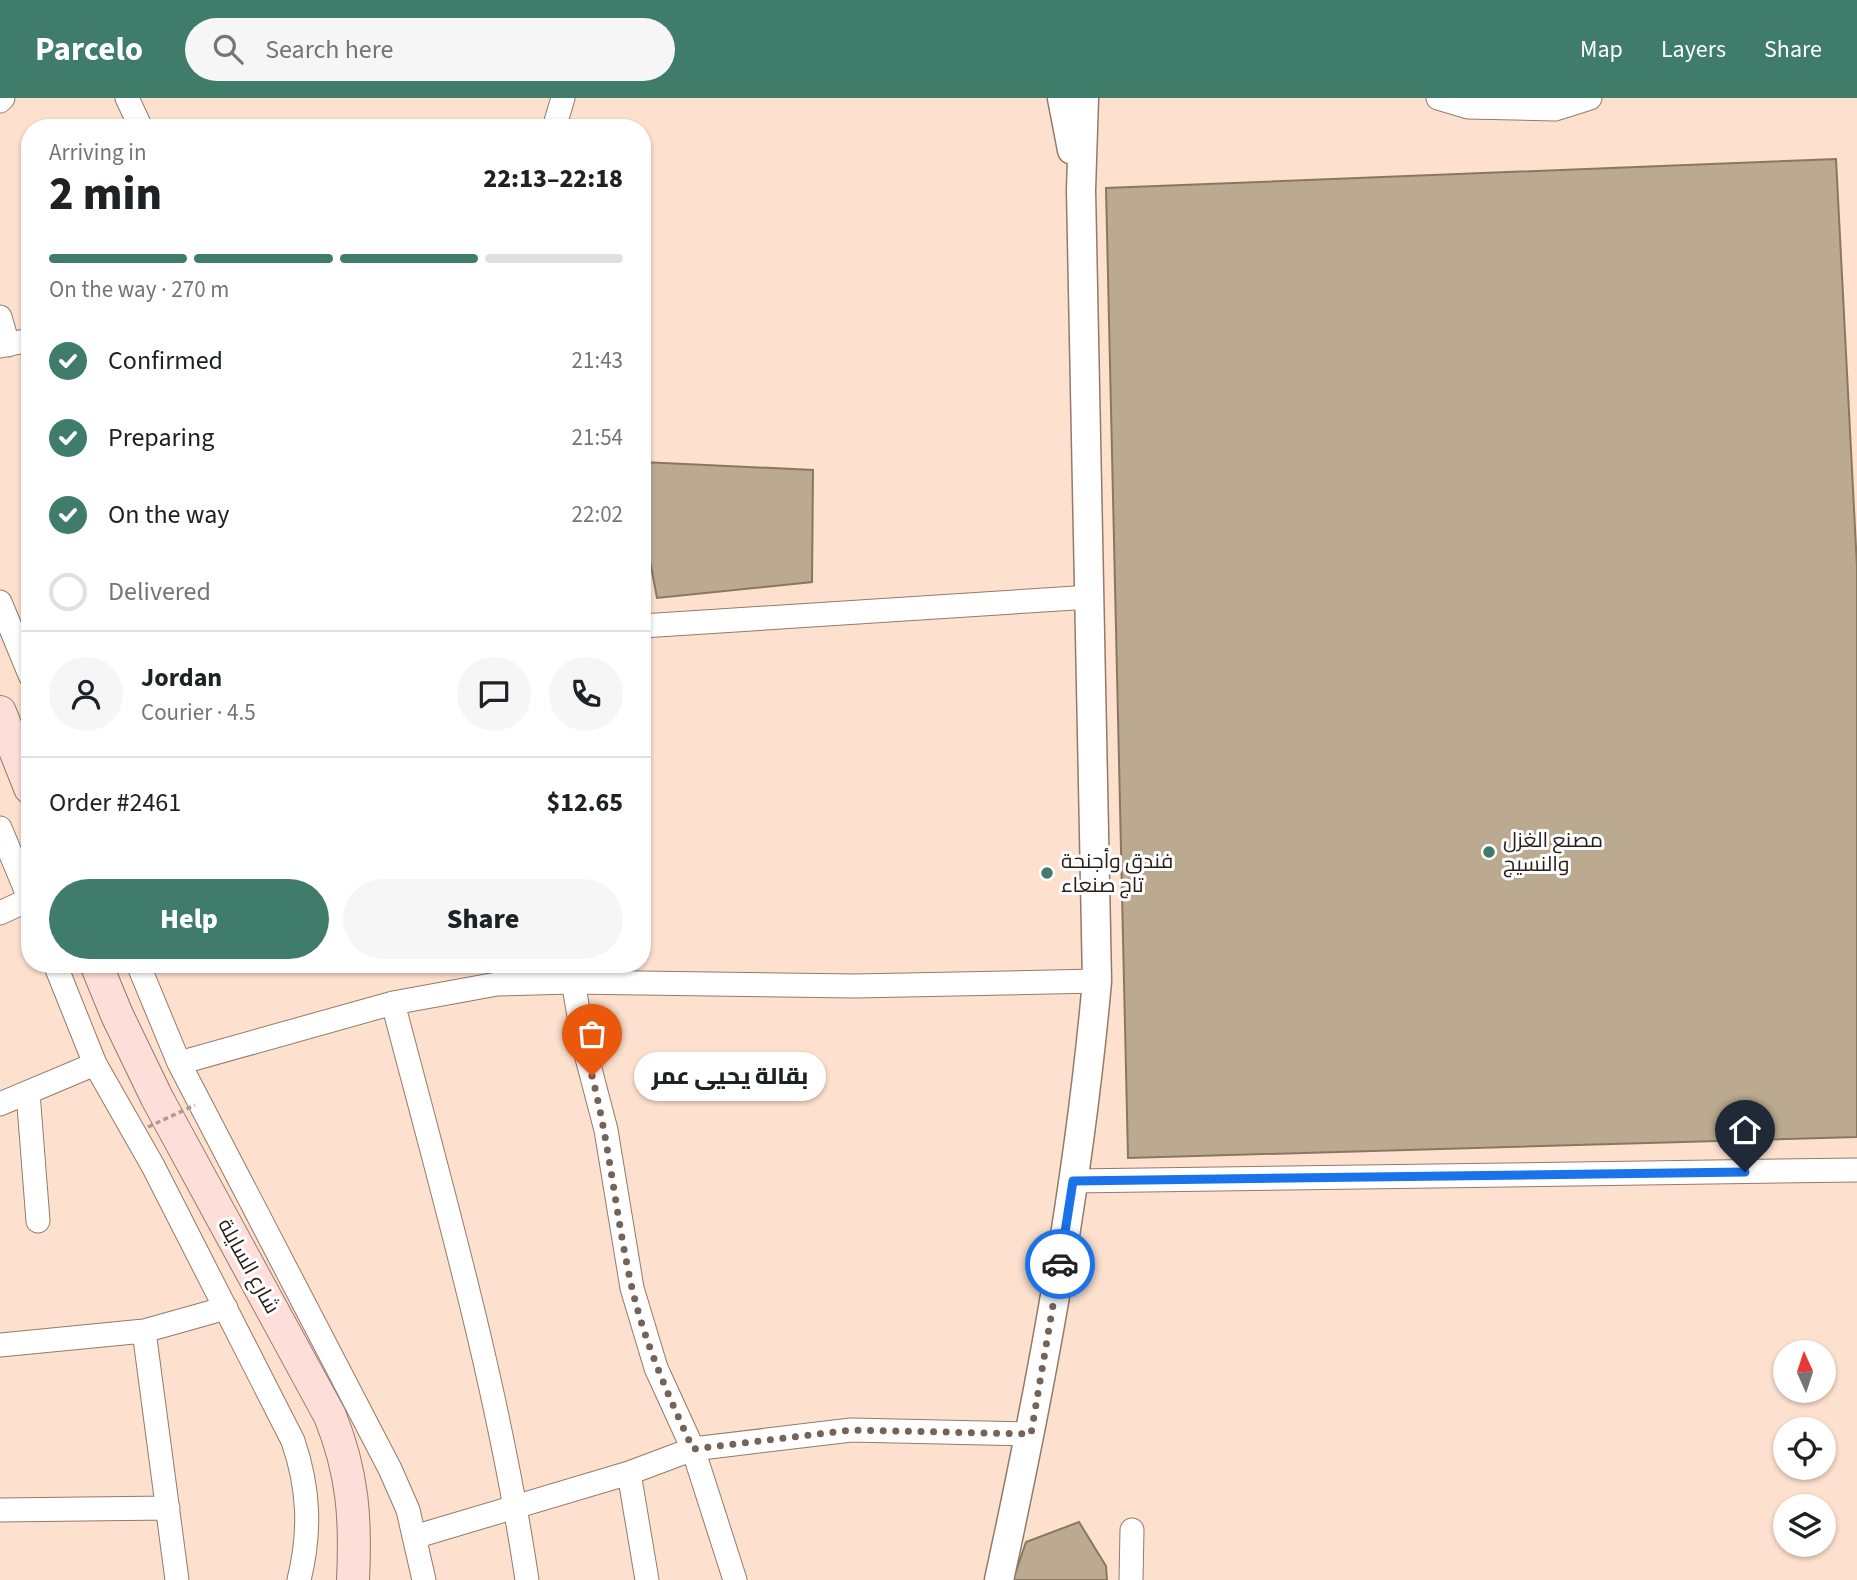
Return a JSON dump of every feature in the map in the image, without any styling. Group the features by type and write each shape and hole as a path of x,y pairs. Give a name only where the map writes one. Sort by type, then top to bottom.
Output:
{"main road":[{"path":"0,712 6,743 21,771"},
{"name":"شارع السايلة","path":"100,973 157,1098 330,1416 348,1467 353,1493 353,1580"}],"street":[{"path":"127,98 137,119"},
{"path":"557,119 563,98"},
{"path":"1062,98 1081,190"},
{"path":"999,1580 1031,1434 1073,1181 1088,1080 1097,981 1081,190 1084,98"},
{"path":"1438,98 1468,107 1554,103 1590,98"},
{"path":"0,317 19,343"},
{"path":"651,625 1091,597"},
{"path":"0,602 21,653"},
{"path":"0,828 21,878"},
{"path":"0,912 21,903"},
{"path":"59,973 95,1064 153,1166 293,1441 307,1497 307,1546 299,1580"},
{"path":"142,973 179,1063 390,1469 408,1510 424,1580"},
{"path":"179,1063 495,974 570,973 856,986 1097,981"},
{"path":"570,973 606,1130 632,1288 656,1368 693,1449 735,1580"},
{"path":"393,1003 468,1288 515,1505 527,1580"},
{"path":"0,1104 95,1064"},
{"path":"28,1093 38,1221"},
{"path":"1073,1181 1857,1170"},
{"path":"0,1345 144,1331 226,1308"},
{"path":"144,1331 177,1580"},
{"path":"414,1537 629,1473 693,1449 851,1430 1031,1434"},
{"path":"629,1473 647,1580"},
{"path":"0,1510 168,1508"},
{"path":"1131,1580 1132,1530"}],"path":[{"path":"148,1127 195,1105"}],"building":[{"name":"مصنع الغزل والنسيج","path":"1836,159 1857,567 1857,1137 1128,1158 1106,188"},
{"path":"651,462 813,470 812,582 657,598 651,566"},
{"path":"1079,1522 1106,1566 1107,1580 1013,1580 1026,1542"}],"way so far":[{"path":"592,1076 606,1130 632,1288 656,1368 693,1449 851,1430 1031,1434 1060,1264"}],"place":[{"name":"مصنع الغزل والنسيج","path":"1489,852"},
{"name":"فندق وأجنحة تاج صنعاء","path":"1047,873"},
{"name":"بقالة يحيى عمر","path":"592,1076"}],"route":[{"path":"1060,1264 1073,1181 1745,1172"}]}
